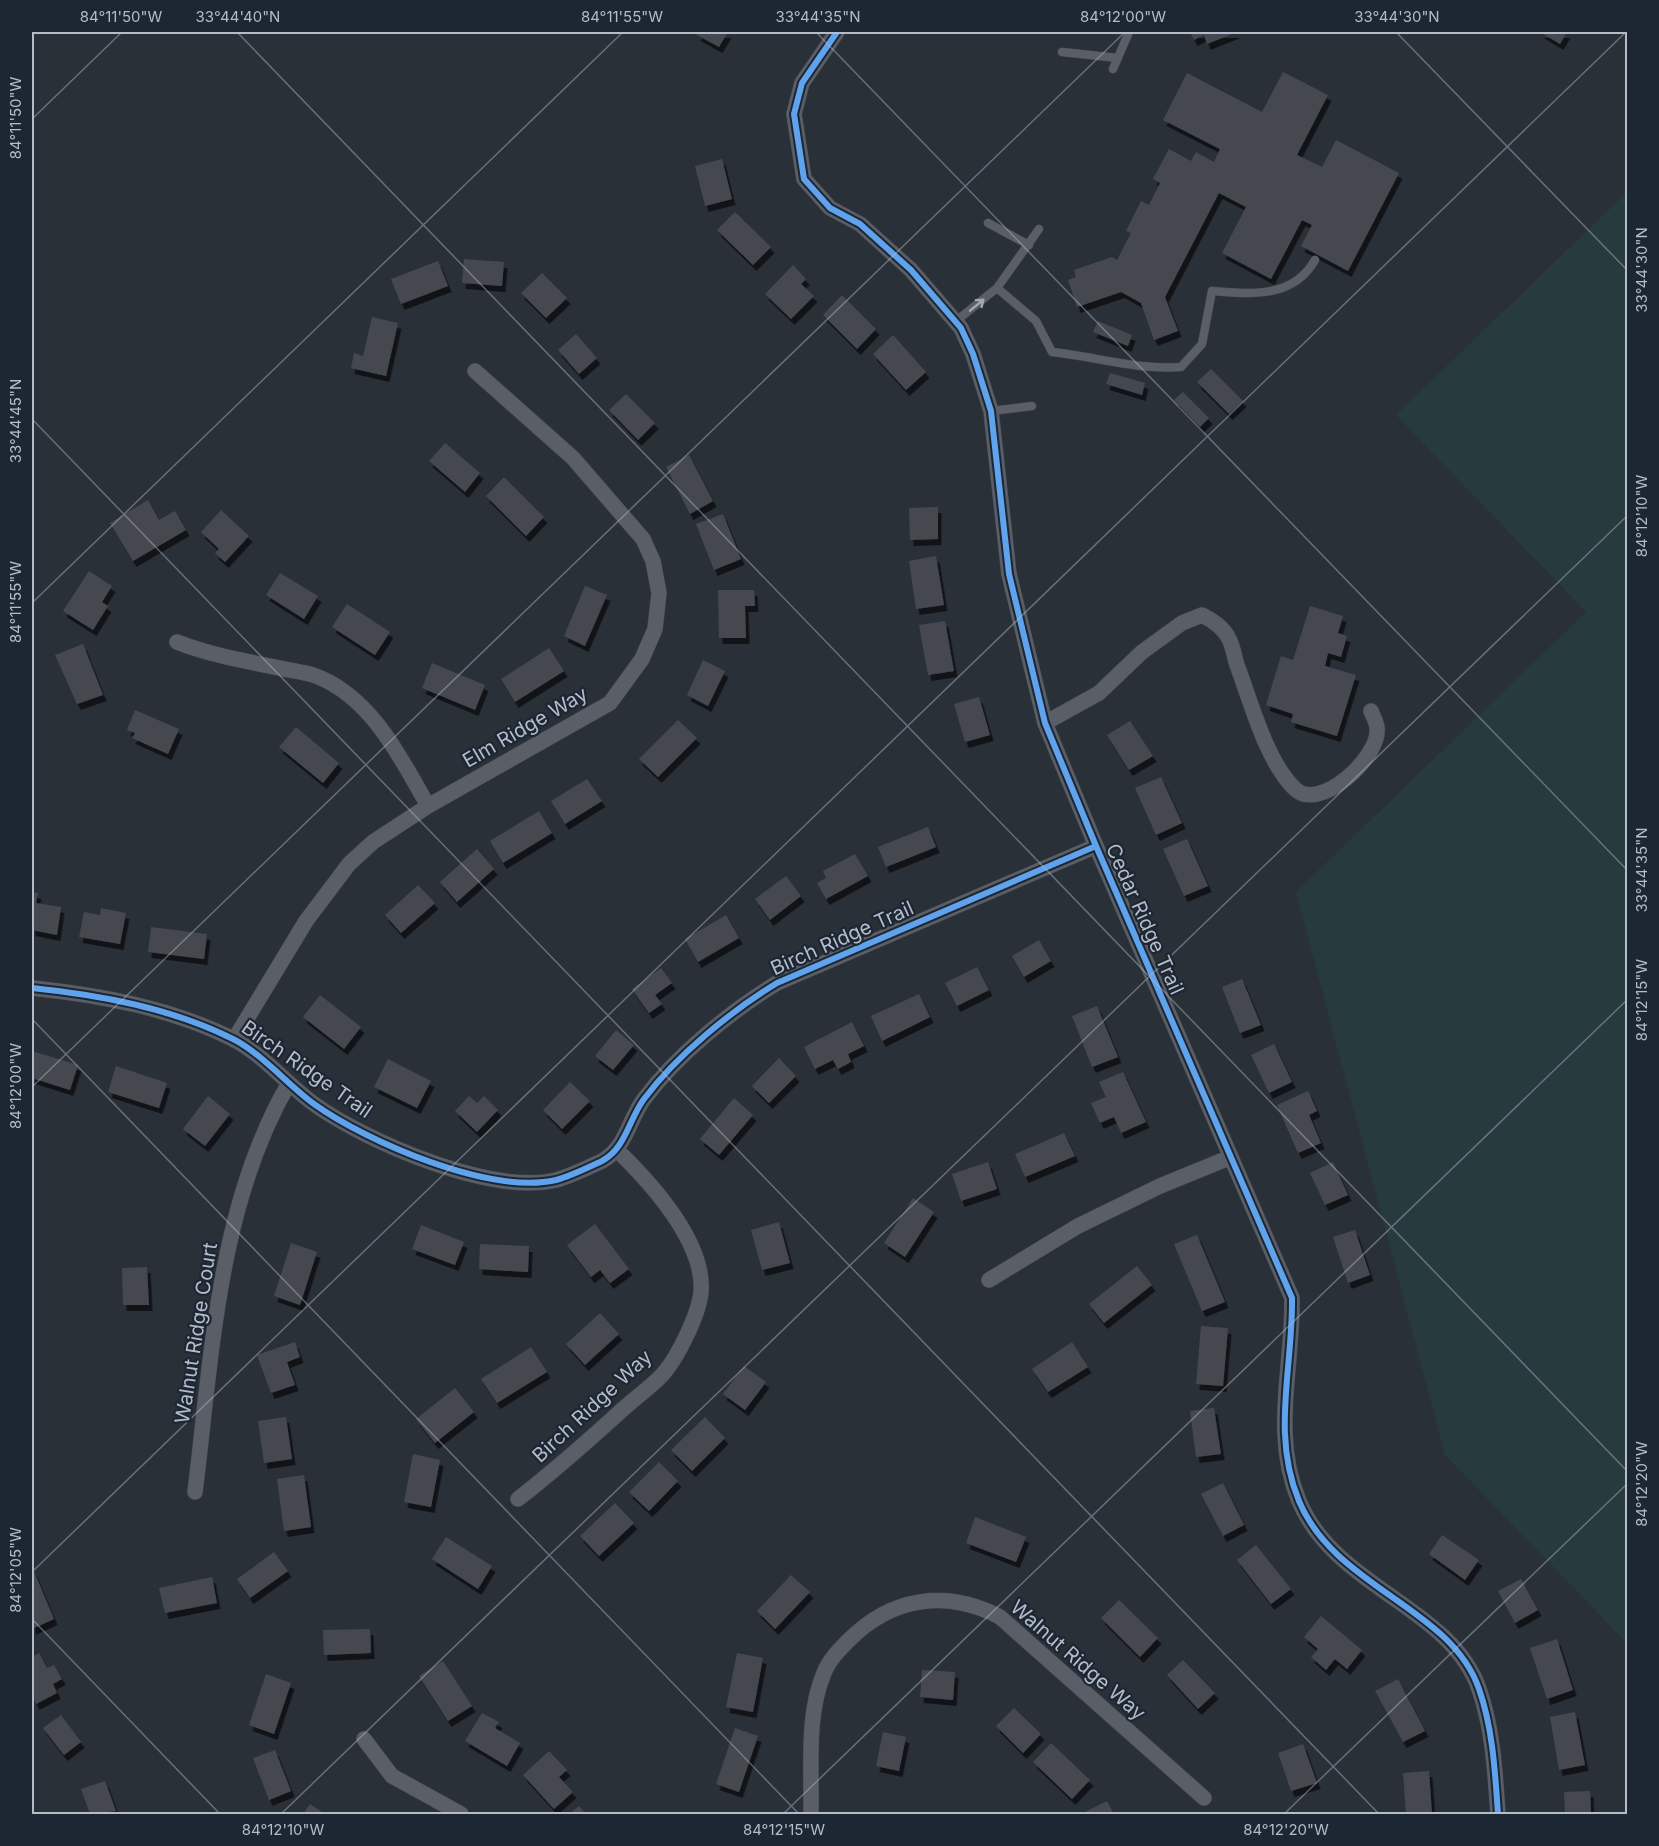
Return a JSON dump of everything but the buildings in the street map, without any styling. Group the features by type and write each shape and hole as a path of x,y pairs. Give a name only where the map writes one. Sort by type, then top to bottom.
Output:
{"street":[{"name":"Cedar Ridge Trail","path":"837,32 802,83 794,114 804,179 830,208 860,224 911,270 956,321 973,354 992,411 1009,574 1045,723 1292,1298 1292,1325 1283,1416 1286,1458 1299,1501 1320,1540 1391,1599 1435,1628 1461,1656 1479,1687 1494,1749 1498,1815"},
{"name":"Elm Ridge Way","path":"234,1040 306,921 350,864 373,842 428,806 610,703 642,659 655,629 659,593 653,561 643,539 573,458 475,371"},
{"path":"1045,723 1099,693 1142,652 1182,623 1202,615 1213,621 1229,638 1269,747 1283,776 1297,791 1314,795 1333,789 1356,769 1373,750 1378,729 1371,711"},
{"path":"177,642 201,651 316,676 345,692 370,715 407,768 428,806"},
{"name":"Birch Ridge Trail","path":"32,988 123,1001 234,1040 348,1126 385,1146 496,1179 534,1182 556,1180 588,1167 617,1150 644,1099 708,1033 740,1006 777,983 1096,846"},
{"name":"Walnut Ridge Court","path":"195,1492 222,1281 240,1201 262,1137 289,1083"},
{"name":"Birch Ridge Way","path":"518,1499 560,1466 664,1373 685,1338 701,1293 693,1249 667,1208 635,1168 617,1150"},
{"path":"989,1280 1077,1226 1160,1186 1231,1157"},
{"name":"Walnut Ridge Way","path":"810,1815 813,1718 823,1673 836,1653 867,1622 888,1610 927,1601 965,1603 981,1607 1000,1617 1204,1798"},
{"path":"364,1739 392,1776 461,1815"}],"lane":[{"path":"1113,69 1129,32"},
{"path":"1062,52 1118,58"},
{"path":"988,223 1029,245"},
{"path":"956,321 997,288 1039,229"},
{"path":"997,288 1036,321 1052,352 1100,358 1141,368 1181,367 1202,344 1212,291 1251,294 1282,289 1306,276 1314,260"},
{"path":"992,411 1032,405"}],"green space":[{"path":"1627,192 1627,1643 1445,1455 1296,892 1586,612 1396,415"}],"cycle path":[{"path":"837,32 802,83 794,114 804,179 830,208 860,224 911,270 961,328 973,354 991,411 1009,574 1045,723 1292,1298 1285,1426 1286,1451 1299,1501 1316,1531 1338,1556 1419,1616 1444,1637 1465,1661 1484,1704 1493,1751 1498,1814"},
{"path":"32,988 135,1004 209,1028 254,1052 304,1096 337,1119 396,1149 430,1162 464,1173 498,1180 529,1183 556,1180 602,1161 617,1149 644,1099 672,1066 723,1020 777,983 1096,846"}]}
